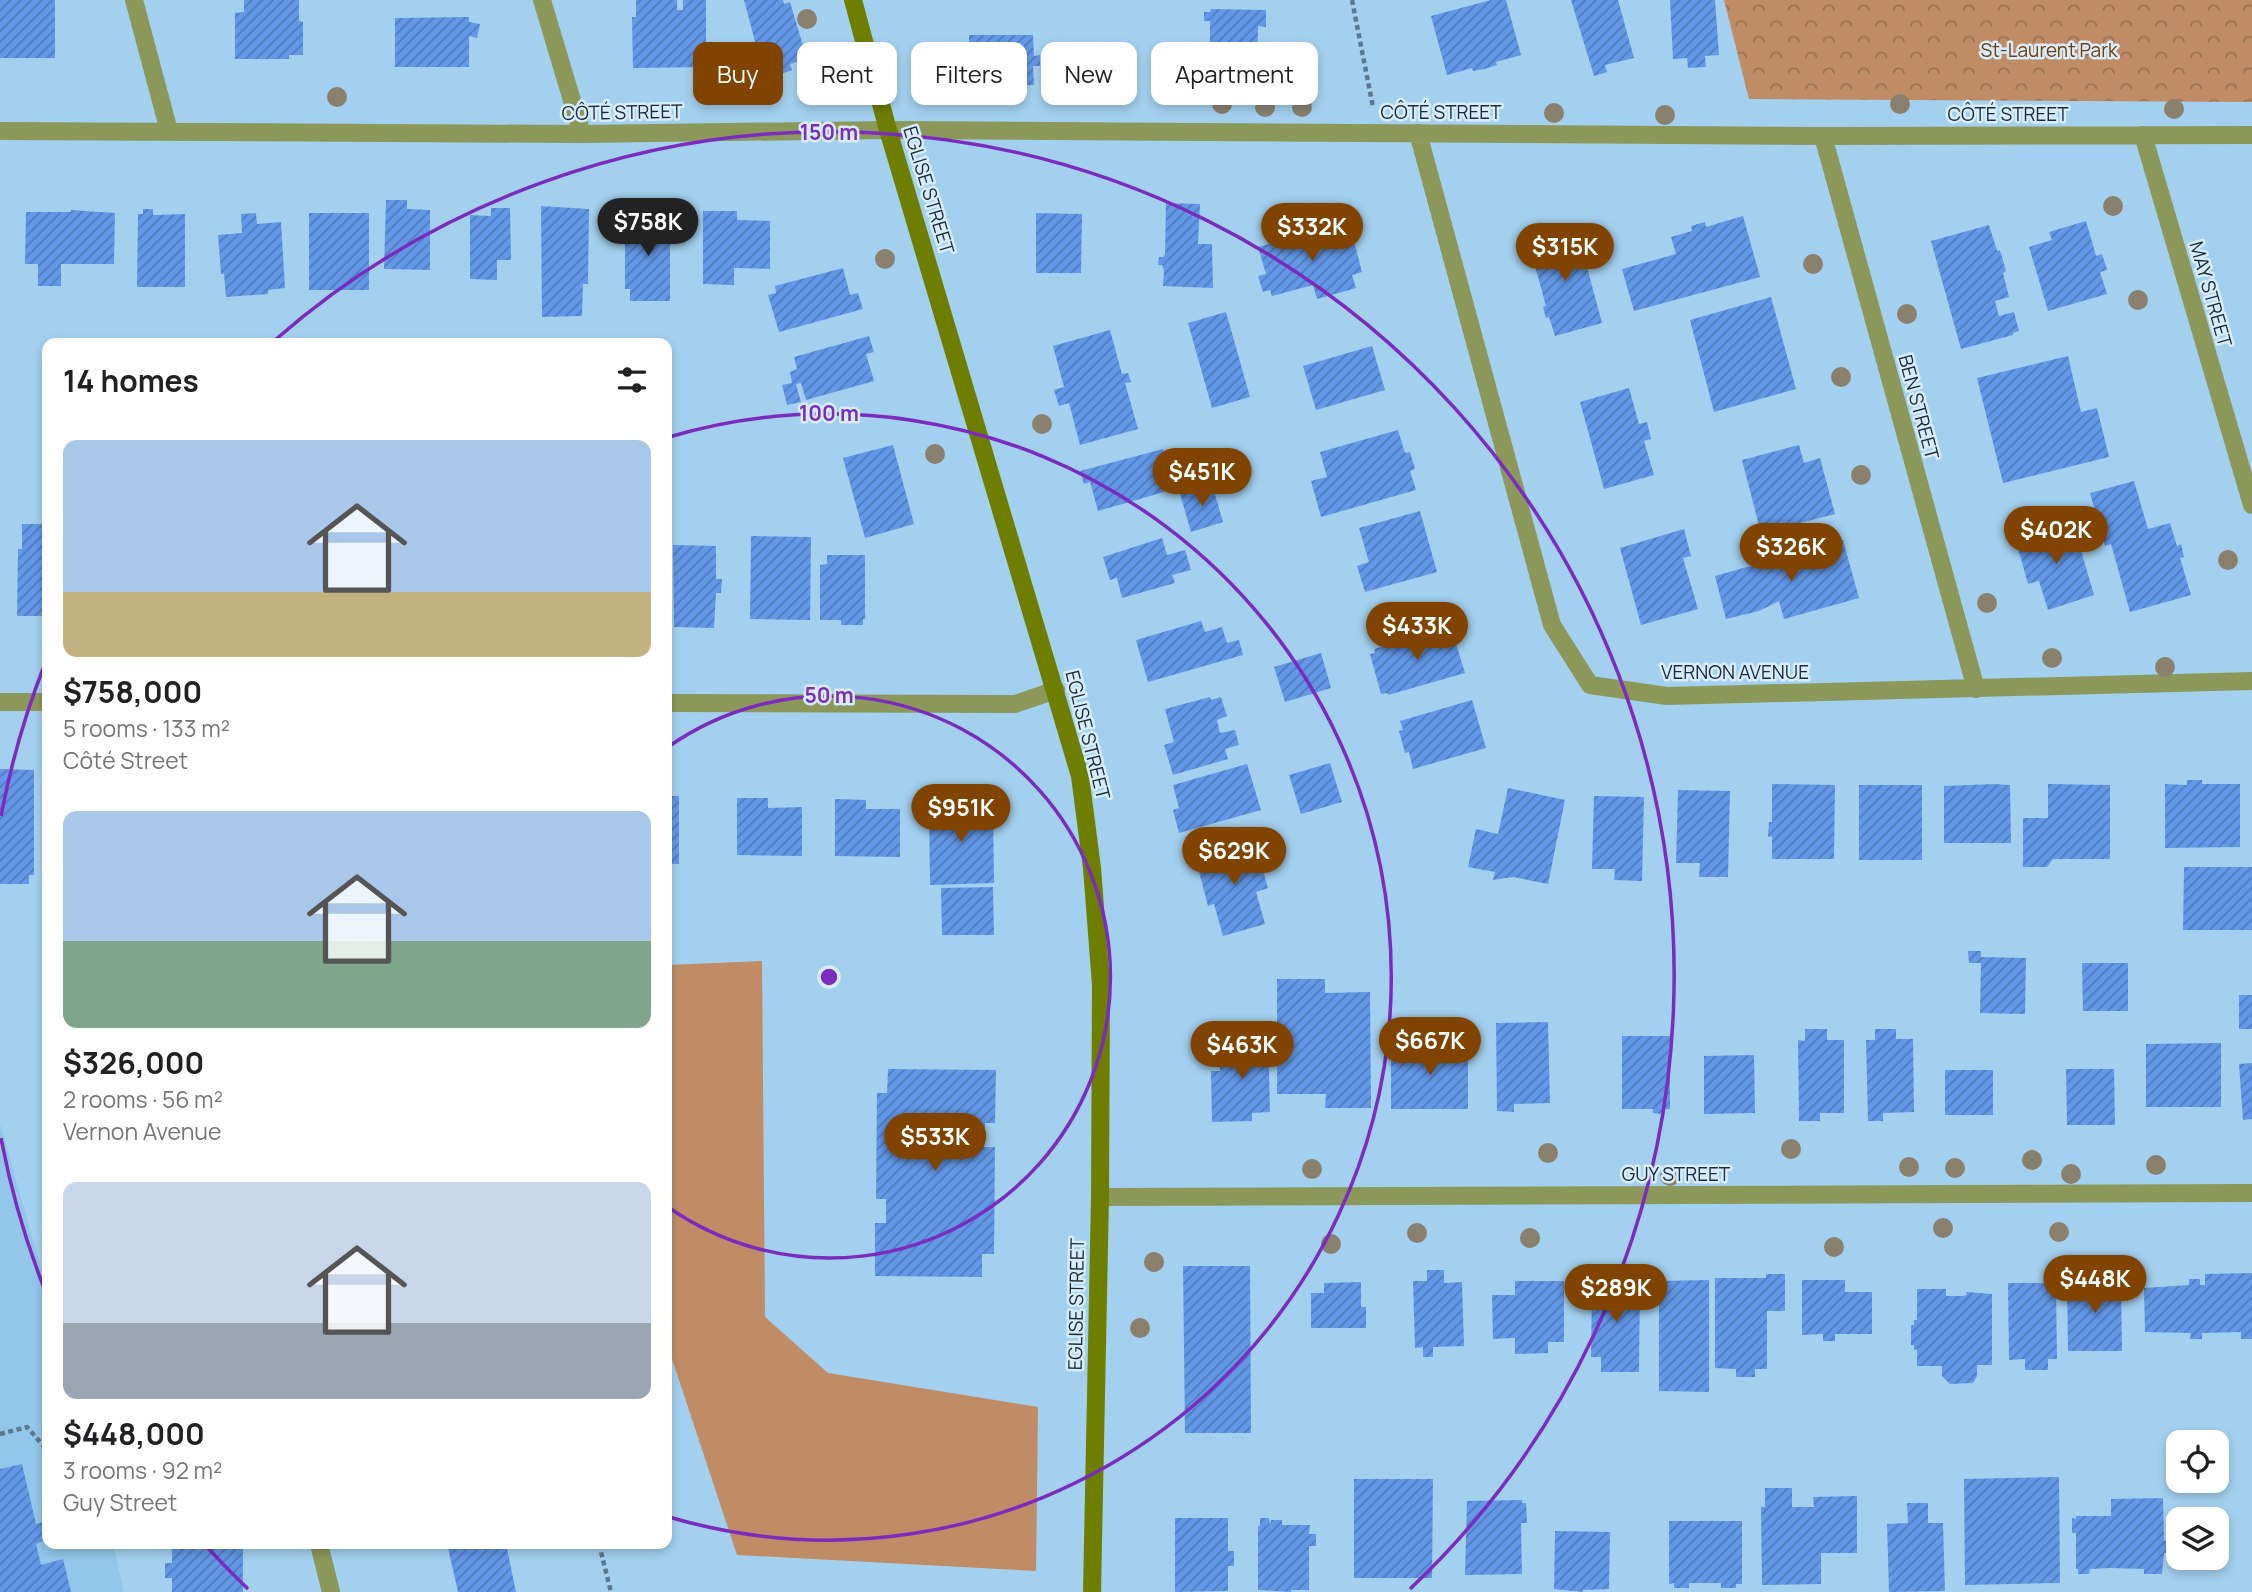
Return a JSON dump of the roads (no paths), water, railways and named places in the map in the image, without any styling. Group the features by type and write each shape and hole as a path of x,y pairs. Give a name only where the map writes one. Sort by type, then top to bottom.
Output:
{"street":[{"path":"134,0 169,131"},
{"path":"542,0 582,134"},
{"name":"EGLISE STREET","path":"853,0 888,130 1080,776 1092,868 1101,985 1100,1197 1092,1592"},
{"name":"CÔTÉ STREET","path":"0,131 582,134 888,130 1823,136 2252,135"},
{"name":"VERNON AVENUE","path":"1418,133 1552,625 1590,685 1667,696 2252,681"},
{"name":"MAY STREET","path":"2143,135 2252,505"},
{"name":"BEN STREET","path":"1823,136 1976,689"},
{"path":"672,703 1015,704 1056,690"},
{"path":"0,702 42,702"},
{"name":"GUY STREET","path":"1100,1197 2252,1193"},
{"path":"320,1549 331,1592"}],"park label":[{"name":"St-Laurent Park","path":"2049,50"}]}
